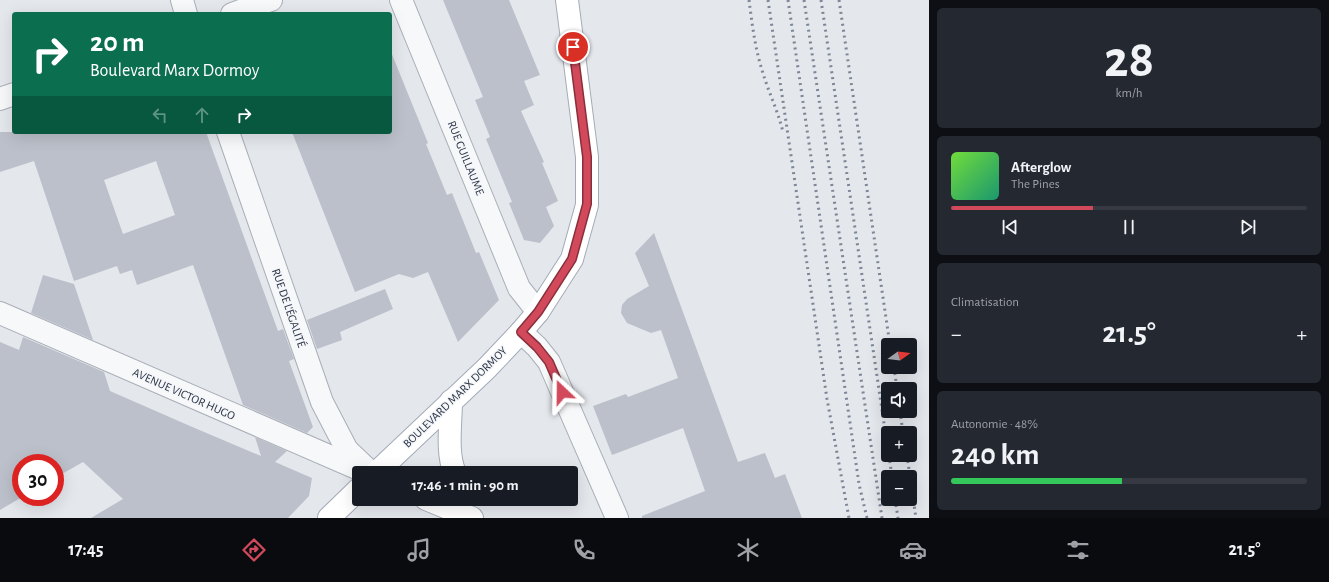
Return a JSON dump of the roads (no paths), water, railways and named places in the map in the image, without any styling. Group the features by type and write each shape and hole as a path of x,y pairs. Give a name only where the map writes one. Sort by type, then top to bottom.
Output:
{"main road":[{"name":"BOULEVARD MARX DORMOY","path":"383,466 487,368 521,332 538,312 572,259 587,204 587,157 567,0"},
{"path":"452,401 450,436 454,466"},
{"path":"330,518 352,496"},
{"path":"443,506 472,518"},
{"path":"470,506 476,518"}],"street":[{"path":"182,0 185,12"},
{"path":"238,12 271,0"},
{"name":"RUE GUILLAUME","path":"401,0 519,288 538,312"},
{"path":"0,99 12,95"},
{"name":"RUE DE L'ÉGALITÉ","path":"229,134 322,402 347,450 364,466"},
{"name":"AVENUE VICTOR HUGO","path":"0,313 352,466"},
{"path":"521,332 537,347 549,362 617,518"}],"railway":[{"path":"749,0 754,35 764,78 783,132"},
{"path":"768,0 827,399 849,518"},
{"path":"788,0 859,484 867,518"},
{"path":"804,0 882,518"},
{"path":"821,0 884,426"},
{"path":"839,0 889,338"},
{"path":"895,374 896,382"},
{"path":"901,418 902,426"},
{"path":"890,462 891,470"},
{"path":"908,462 909,470"},
{"path":"896,506 898,518"},
{"path":"914,506 916,518"}]}
